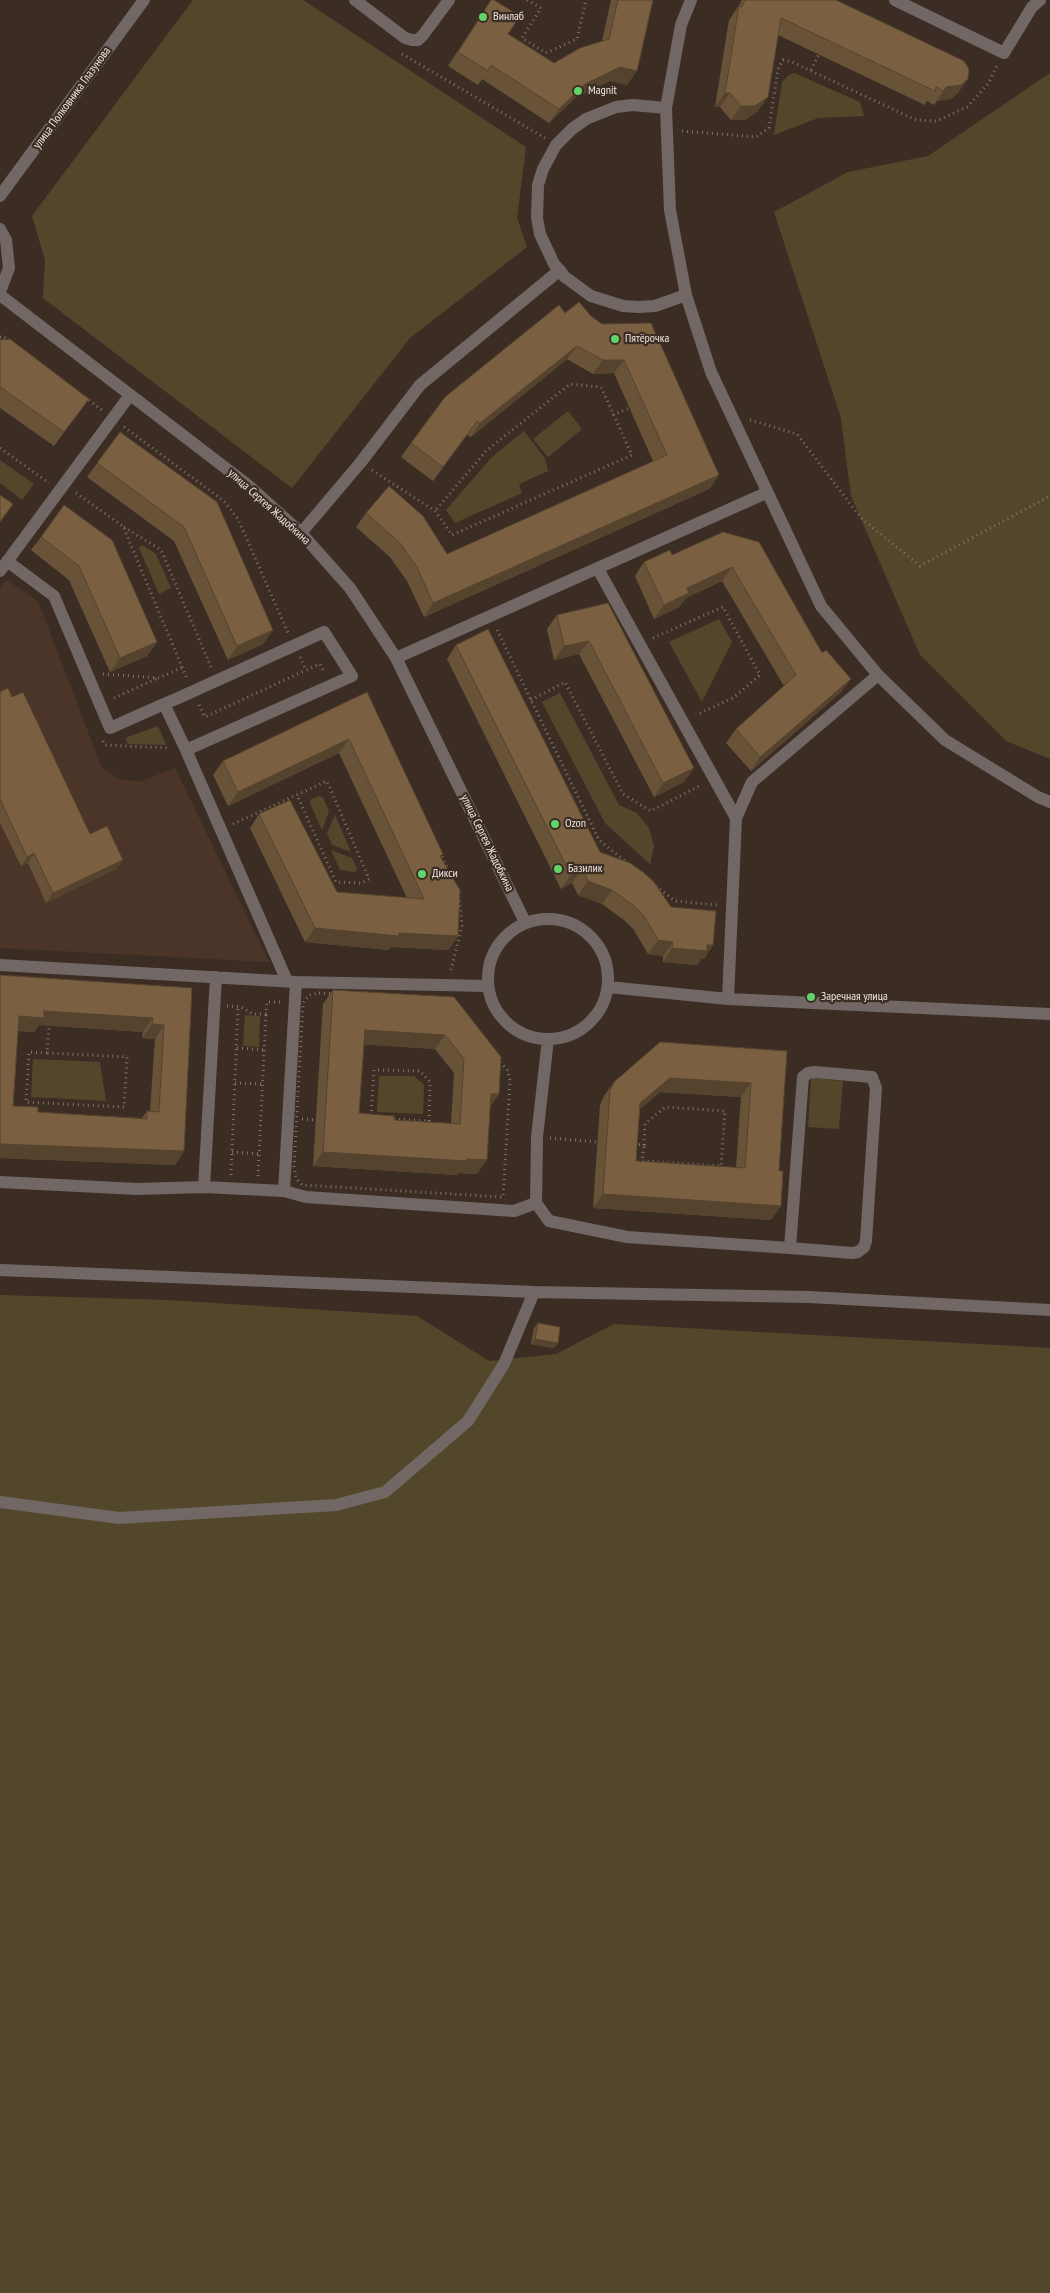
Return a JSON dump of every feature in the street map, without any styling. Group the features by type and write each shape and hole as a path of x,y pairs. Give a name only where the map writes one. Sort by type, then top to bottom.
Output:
{"street":[{"name":"улица Полковника Глазунова","path":"0,196 144,0"},
{"path":"356,0 405,38 412,40 418,40 423,35 449,0"},
{"path":"691,0 680,25 666,108 670,210 686,295 711,372 766,493 821,606 878,675 945,740 1038,797 1050,802"},
{"path":"895,0 1004,53 1032,7 1040,0"},
{"path":"666,108 633,104 601,112 572,129 556,145 544,169 538,185 537,218 546,250 560,270 577,287 591,296 623,306 655,306 686,295"},
{"path":"0,229 6,240 9,268 0,293"},
{"path":"301,533 361,462 420,385 560,270"},
{"name":"улица Сергея Жадобкина","path":"0,293 249,486 301,533 350,588 396,658 525,922"},
{"path":"130,395 4,566 54,596 110,728 324,632 352,676 179,750"},
{"path":"396,658 766,493"},
{"path":"598,569 736,818"},
{"path":"728,999 736,818 752,782 878,675"},
{"path":"170,701 179,750 291,982 299,1003 284,1191"},
{"path":"540,918 556,918 572,922 585,930 604,955 608,971 608,986 600,1009 585,1027 572,1035 548,1039 525,1035 511,1027 500,1016 492,1002 488,986 488,971 492,955 506,936 525,922 540,918"},
{"path":"0,965 291,982 320,988 488,986"},
{"path":"204,1186 216,977"},
{"path":"608,986 728,999 1050,1014"},
{"path":"548,1039 537,1137 536,1203 550,1220 627,1237 852,1253 858,1252 864,1247 876,1088 872,1077 815,1072 808,1072 803,1077 790,1248"},
{"path":"0,1182 137,1189 204,1186 284,1191 306,1197 514,1211 536,1203"},
{"path":"0,1270 534,1292 809,1298 1050,1310"},
{"path":"0,1502 119,1518 336,1505 385,1492 468,1421 504,1364 534,1292"}],"path":[{"path":"527,0 541,8 522,38 546,53 577,39 586,0"},
{"path":"412,40 402,54 556,145"},
{"path":"666,129 756,137 768,128 778,69 783,60 811,70 916,120 937,121 967,107 978,96 988,84 1004,53"},
{"path":"811,70 818,54"},
{"path":"0,337 3,336 10,342"},
{"path":"361,462 435,511 452,535 632,454 601,387 570,384 486,451 435,511"},
{"path":"81,394 112,418"},
{"path":"614,414 629,408"},
{"path":"730,414 797,434 861,518 920,566 1050,496"},
{"path":"117,433 122,426 224,501 238,519 290,636 281,640"},
{"path":"0,448 50,484"},
{"path":"78,484 73,491 161,550 213,671"},
{"path":"123,526 188,682 196,678"},
{"path":"639,644 723,607 760,675 733,698 681,721"},
{"path":"490,617 599,840 630,865"},
{"path":"306,670 300,656 309,652"},
{"path":"205,717 320,664 326,676 330,676 334,684"},
{"path":"100,704 183,667"},
{"path":"96,673 159,678"},
{"path":"531,700 565,682 623,794 650,811 713,779"},
{"path":"170,701 188,707 198,703 207,722"},
{"path":"101,736 105,745 179,750"},
{"path":"228,826 327,781 369,879 362,883 336,882 297,795"},
{"path":"436,844 453,879"},
{"path":"652,883 675,901 732,906"},
{"path":"456,1010 451,968 462,926 461,906 457,888"},
{"path":"258,1176 266,1002 299,1003 320,988 447,1000 456,1010 508,1072 510,1081 503,1197 302,1185 296,1178 294,1168 297,1119 299,1003"},
{"path":"215,998 224,999 224,1006 238,1006 253,1014 266,1014"},
{"path":"231,1175 238,1006"},
{"path":"47,1053 49,1026"},
{"path":"237,1048 264,1050"},
{"path":"29,1052 47,1053 127,1057 124,1107 26,1102 29,1052"},
{"path":"371,1118 374,1070 420,1071 430,1082 428,1121 390,1119"},
{"path":"235,1083 262,1084"},
{"path":"665,1107 725,1111 721,1166 642,1161 644,1145 645,1124 665,1107"},
{"path":"364,1119 380,1118"},
{"path":"297,1119 316,1120"},
{"path":"537,1137 598,1142"},
{"path":"629,1144 644,1145"},
{"path":"232,1152 259,1154"}],"shaded area":[{"path":"193,0 303,0 526,147 517,218 527,247 410,338 292,488 43,298 45,260 32,216"},
{"path":"794,73 860,102 864,116 818,118 774,135 782,82"},
{"path":"1050,73 1050,759 1006,741 920,655 851,496 841,418 774,212 848,172 928,156"},
{"path":"568,411 582,429 548,457 533,439"},
{"path":"524,431 545,458 548,471 519,484 522,493 455,523 446,510 492,457"},
{"path":"0,460 34,484 22,500 0,483"},
{"path":"142,545 156,554 171,588 159,594 139,548"},
{"path":"6,580 38,601 101,766 120,780 142,781 175,768 269,962 0,948 0,588"},
{"path":"719,619 732,642 702,702 669,642"},
{"path":"560,693 619,805 637,813 649,828 654,846 650,864 605,823 542,702"},
{"path":"158,726 166,745 128,744 125,738"},
{"path":"319,796 323,797 329,811 322,830 310,803 311,799"},
{"path":"335,815 351,852 332,845 327,833"},
{"path":"331,850 352,858 357,869 355,872 340,870"},
{"path":"245,1015 260,1016 259,1047 243,1046"},
{"path":"33,1059 100,1062 106,1101 31,1097"},
{"path":"379,1076 414,1076 424,1085 423,1114 377,1112"},
{"path":"811,1078 843,1081 839,1129 808,1127"},
{"path":"0,1295 168,1300 417,1316 489,1361 556,1354 614,1324 1050,1348 1050,2293 0,2293"}],"building":[{"path":"491,0 520,16 508,34 554,63 580,48 609,39 618,0 653,0 637,71 620,67 585,84 559,109 491,65 488,71 458,52"},
{"path":"745,0 836,0 964,61 969,69 968,79 961,85 946,87 944,91 936,87 935,91 781,18 768,97 755,106 741,106 730,93 725,93 739,6 742,7"},
{"path":"579,302 591,316 602,324 651,323 719,475 433,603 417,567 400,543 366,513 389,486 423,516 447,554 667,455 624,360 603,360 577,346 480,423 477,421 443,467 411,443 445,397 559,305 565,313"},
{"path":"10,339 89,399 64,432 0,387 0,340"},
{"path":"120,432 217,502 273,630 237,646 184,527 97,463"},
{"path":"0,495 13,504 0,522"},
{"path":"64,505 112,540 157,642 120,658 79,566 41,537"},
{"path":"723,532 759,542 822,653 826,650 851,679 760,757 736,729 796,675 732,567 687,588 689,593 664,605 644,562 670,550 672,555"},
{"path":"608,603 694,768 663,783 589,641 564,646 557,615"},
{"path":"488,629 600,852 630,863 643,872 654,882 671,907 716,911 713,945 707,945 707,951 672,948 673,942 658,940 644,916 612,890 588,881 582,869 571,875 456,645"},
{"path":"8,688 12,697 23,692 90,834 107,826 123,860 53,893 34,853 27,857 0,799 0,692"},
{"path":"367,692 443,854 440,856 460,890 458,936 399,933 399,936 315,928 259,814 290,800 337,892 424,899 349,739 238,792 223,761"},
{"path":"0,975 192,988 184,1151 0,1144","holes":["44,1011 153,1018 152,1024 164,1025 159,1112 147,1111 147,1119 38,1112 38,1107 13,1106 19,1016 44,1018"]},
{"path":"333,990 454,997 501,1057 499,1094 491,1094 487,1160 467,1159 467,1161 323,1152","holes":["365,1030 445,1035 464,1059 460,1124 394,1120 394,1116 359,1113"]},
{"path":"660,1042 787,1051 779,1171 783,1171 781,1206 603,1194 610,1091 614,1082","holes":["670,1078 751,1083 745,1168 636,1161 640,1103"]},
{"path":"538,1323 560,1327 558,1343 535,1339"}],"place":[{"name":"Винлаб","path":"483,17"},
{"name":"Magnit","path":"578,91"},
{"name":"Пятёрочка","path":"615,339"},
{"name":"Ozon","path":"555,824"},
{"name":"Базилик","path":"558,869"},
{"name":"Дикси","path":"422,874"},
{"name":"Заречная улица","path":"811,997"}]}
